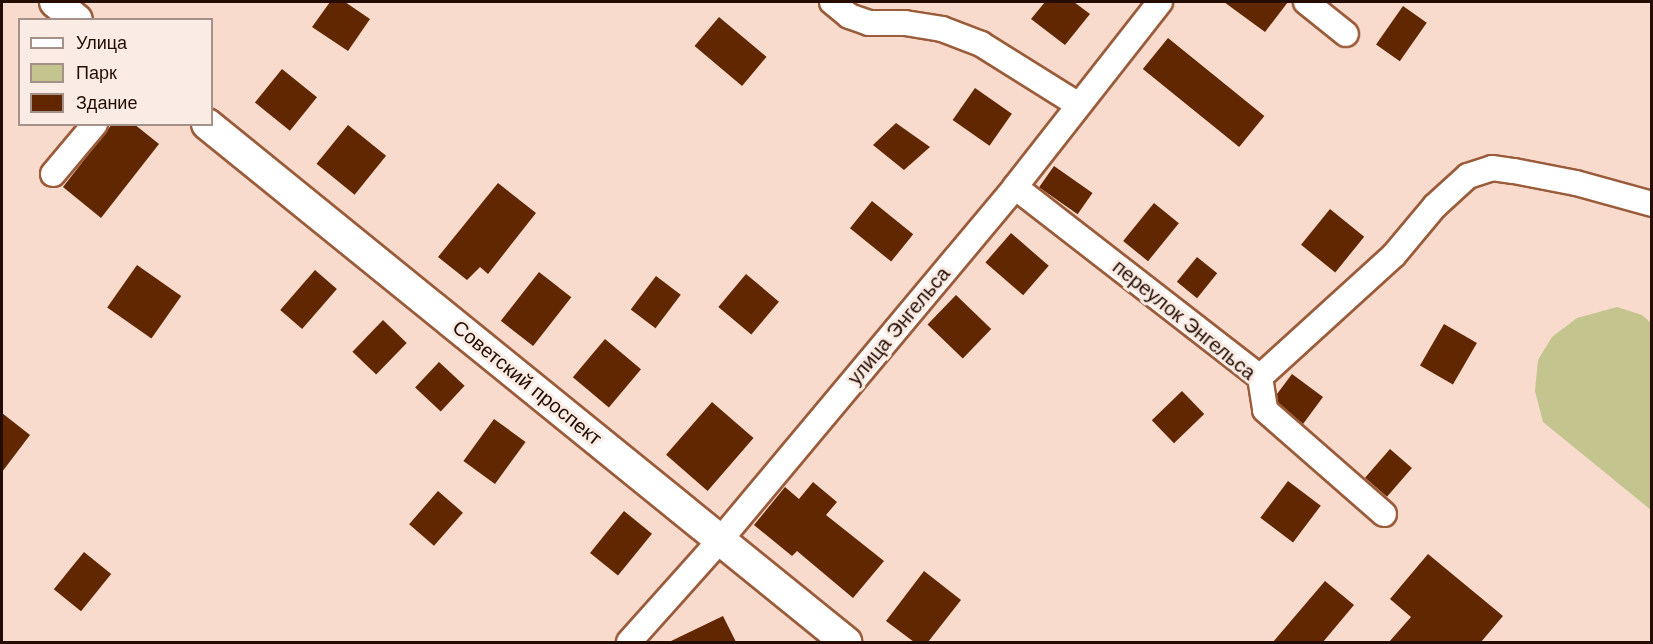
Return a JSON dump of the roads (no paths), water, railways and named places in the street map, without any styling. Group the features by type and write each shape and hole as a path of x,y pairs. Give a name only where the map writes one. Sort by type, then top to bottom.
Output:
{"main road":[{"path":"55,2 75,18"},
{"name":"Советский проспект","path":"209,126 846,642"}],"street":[{"path":"832,2 849,16 869,23 905,23 942,29 981,44 1077,104"},
{"name":"улица Энгельса","path":"629,642 721,539 1016,187 1077,104 1160,2"},
{"path":"1305,2 1346,34"},
{"path":"53,174 93,126"},
{"path":"1260,377 1394,255 1435,206 1468,176 1492,168 1515,171 1576,183 1652,204"},
{"name":"переулок Энгельса","path":"1016,187 1260,377 1265,410 1384,514"}]}
